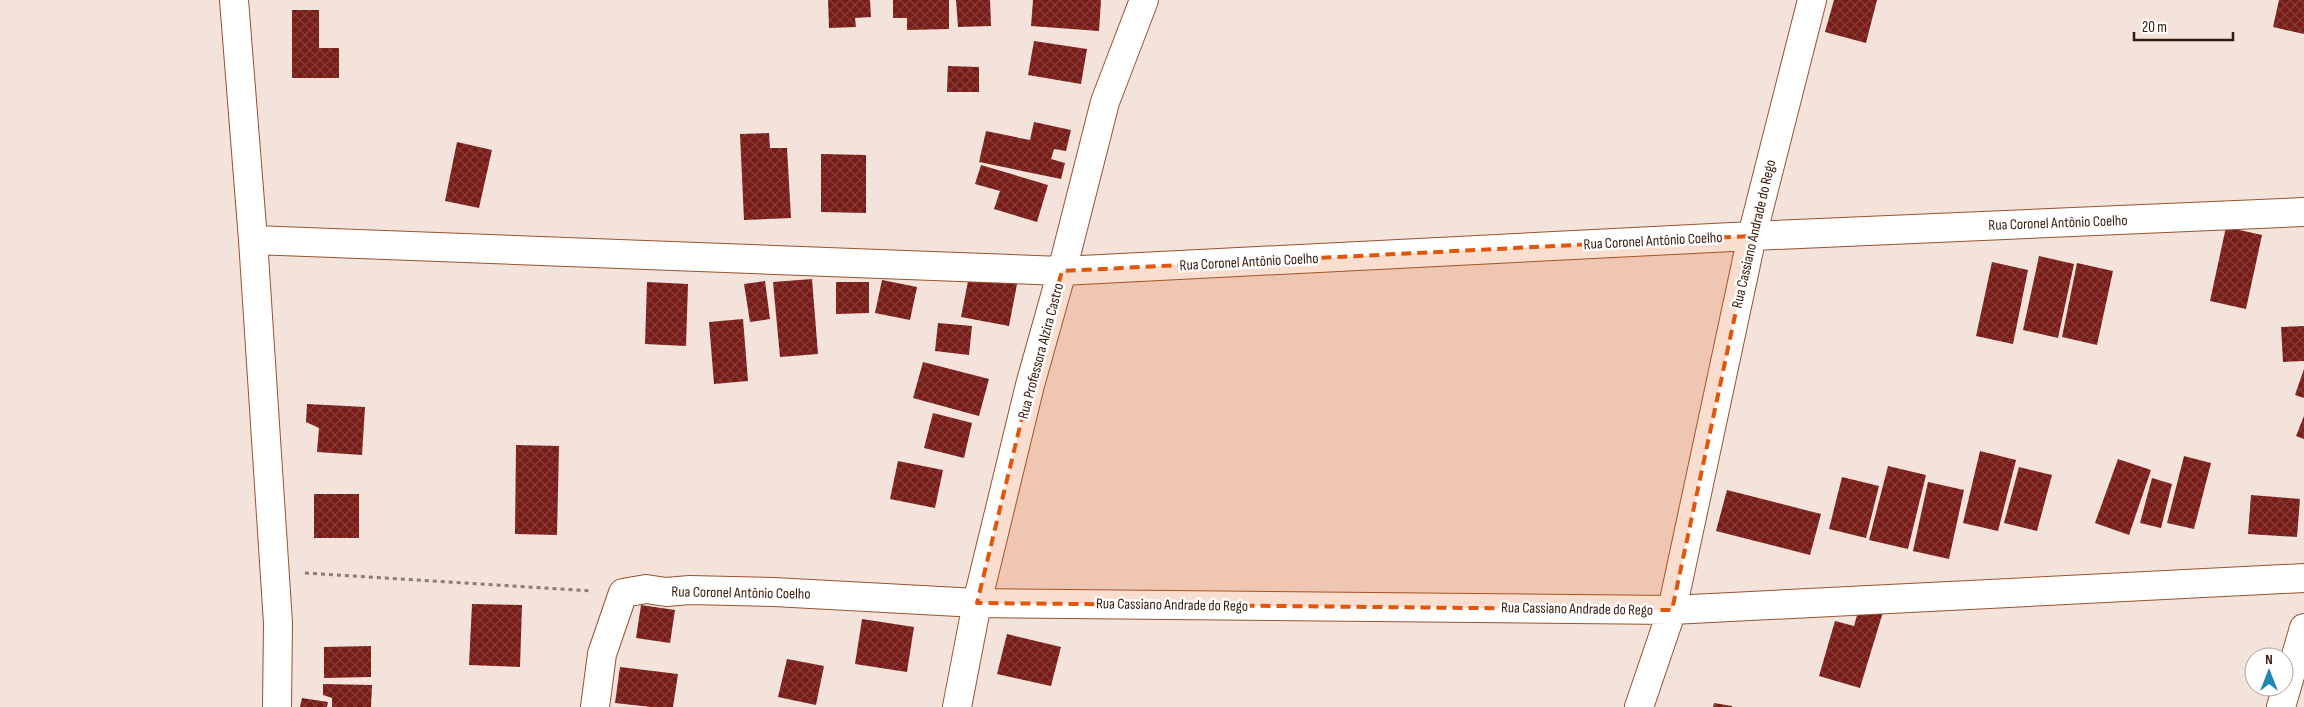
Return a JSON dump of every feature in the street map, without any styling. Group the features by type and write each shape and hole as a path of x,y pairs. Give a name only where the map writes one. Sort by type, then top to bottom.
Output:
{"street":[{"path":"234,0 253,240 275,571 278,623 277,707"},
{"name":"Rua Professora Alzira Castro","path":"957,707 977,603 1030,385 1062,271 1105,102 1144,0"},
{"name":"Rua Cassiano Andrade do Rego","path":"977,603 1672,610 1752,236 1812,0"},
{"name":"Rua Coronel Antônio Coelho","path":"253,240 1062,271 1752,236 2304,212"},
{"path":"1640,707 1672,610 2304,578"},
{"name":"Rua Coronel Antônio Coelho","path":"624,593 646,589 666,592 690,590 774,592 977,603"},
{"path":"595,707 602,654 624,593"},
{"path":"2281,707 2304,628"}],"path":[{"path":"275,571 624,593"}],"highlighted area":[{"path":"1752,236 1672,610 977,603 1030,385 1062,271"}],"building":[{"path":"828,0 870,0 871,17 855,18 856,27 829,28"},
{"path":"893,0 949,0 949,29 907,30 907,18 893,18"},
{"path":"956,0 990,0 991,26 958,27"},
{"path":"1033,0 1101,0 1099,31 1031,26"},
{"path":"1834,0 1877,0 1866,43 1825,32"},
{"path":"2279,0 2304,0 2304,34 2273,27"},
{"path":"292,10 319,10 319,48 339,48 339,78 292,78"},
{"path":"1034,41 1087,49 1081,84 1028,75"},
{"path":"948,66 979,67 979,92 947,92"},
{"path":"1034,122 1071,130 1066,151 1054,149 1051,159 1065,163 1061,179 979,162 986,131 1030,140"},
{"path":"769,133 770,148 787,148 791,218 744,220 740,134"},
{"path":"457,142 492,150 479,208 445,201"},
{"path":"821,154 866,155 866,213 821,212"},
{"path":"981,165 1048,185 1037,222 994,209 1000,191 975,184"},
{"path":"2226,227 2262,235 2246,309 2210,301"},
{"path":"2039,256 2074,264 2058,338 2023,330"},
{"path":"1992,262 2028,270 2013,344 1976,336"},
{"path":"2077,263 2113,271 2097,345 2062,337"},
{"path":"969,276 1017,284 1009,326 961,317"},
{"path":"812,279 818,354 780,357 773,282"},
{"path":"882,280 917,287 910,320 875,313"},
{"path":"765,281 770,319 750,322 744,284"},
{"path":"647,282 688,284 686,346 645,344"},
{"path":"836,282 869,282 869,313 836,314"},
{"path":"743,319 748,381 714,384 709,322"},
{"path":"938,323 972,326 969,355 935,351"},
{"path":"2304,326 2304,361 2283,362 2281,327"},
{"path":"923,362 989,379 979,416 913,398"},
{"path":"2304,369 2304,398 2295,395"},
{"path":"307,404 365,407 362,455 317,452 319,428 306,422"},
{"path":"933,413 972,423 964,458 924,448"},
{"path":"2304,416 2304,439 2296,436"},
{"path":"516,445 559,446 557,535 515,534"},
{"path":"1980,451 2016,460 1998,531 1963,523"},
{"path":"2184,456 2211,463 2194,529 2167,523"},
{"path":"2118,459 2151,470 2129,535 2095,523"},
{"path":"898,461 943,470 935,508 890,499"},
{"path":"1888,466 1926,475 1908,549 1869,540"},
{"path":"2019,467 2052,475 2037,531 2004,523"},
{"path":"1842,477 1879,486 1866,538 1829,529"},
{"path":"2152,478 2172,484 2161,528 2140,523"},
{"path":"1928,482 1964,490 1949,559 1913,551"},
{"path":"1727,490 1821,514 1810,555 1716,531"},
{"path":"314,494 359,494 359,538 314,538"},
{"path":"2251,495 2300,499 2297,537 2248,534"},
{"path":"472,604 522,605 520,667 469,665"},
{"path":"641,605 675,610 670,643 636,638"},
{"path":"1860,605 1883,612 1860,688 1819,676 1835,621 1854,626"},
{"path":"862,619 914,627 907,672 855,664"},
{"path":"1007,634 1061,647 1051,686 997,674"},
{"path":"371,646 371,677 324,678 324,647"},
{"path":"787,659 824,666 816,705 778,697"},
{"path":"620,667 678,674 673,707 651,707 615,703"},
{"path":"323,684 372,685 371,707 332,707 332,698 323,695"},
{"path":"302,698 328,702 327,707 300,707"},
{"path":"1714,703 1732,706 1732,707 1713,707"}]}
